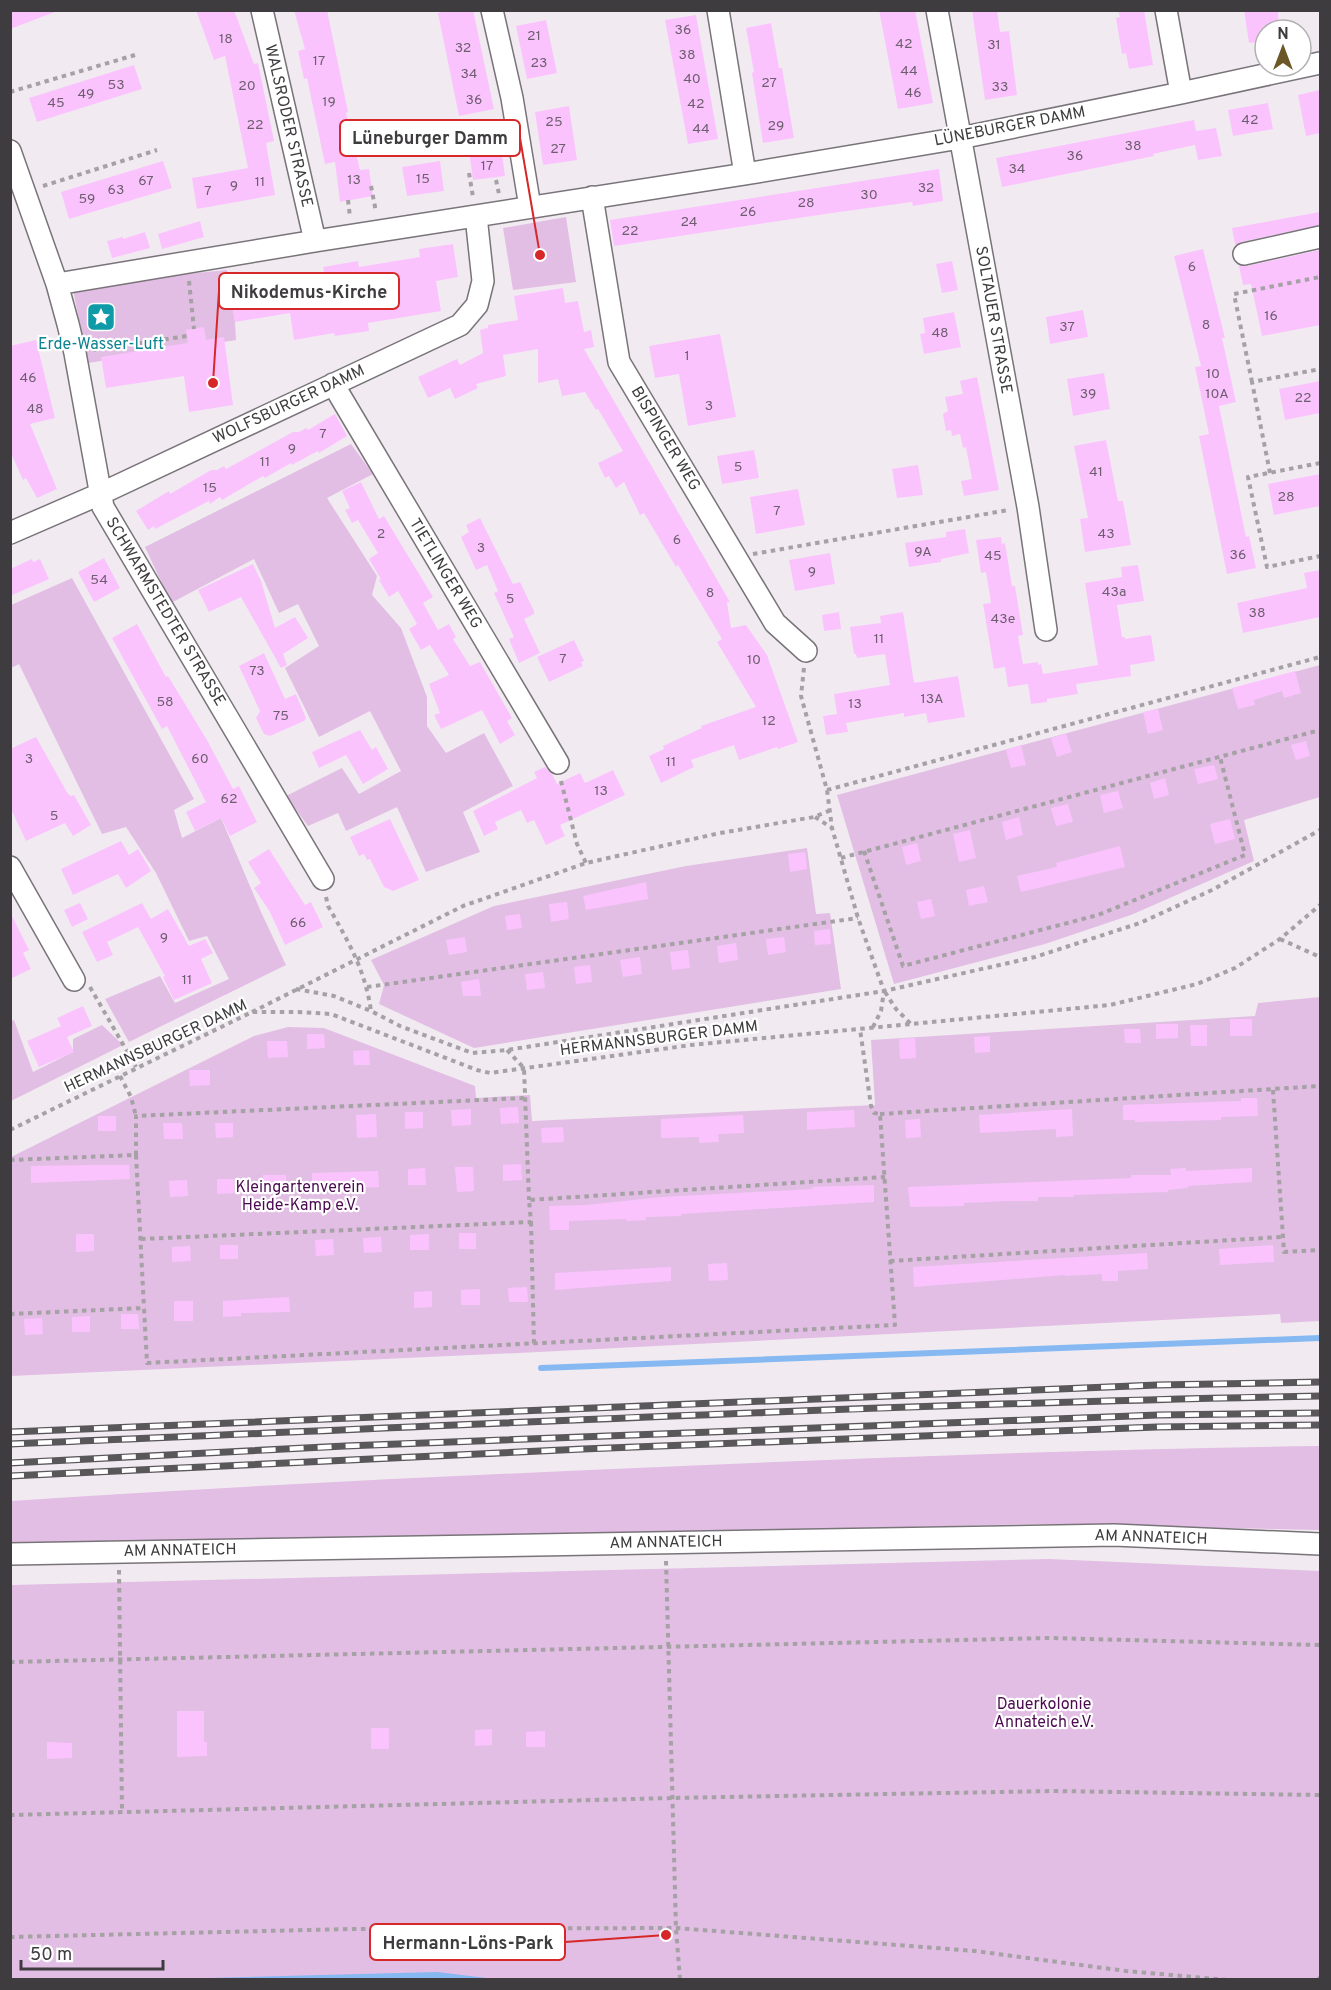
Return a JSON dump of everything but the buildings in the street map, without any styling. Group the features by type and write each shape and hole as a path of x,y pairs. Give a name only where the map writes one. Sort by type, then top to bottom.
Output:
{"street":[{"name":"WALSRODER STRASSE","path":"262,10 315,241"},
{"path":"492,10 512,98 530,207"},
{"path":"718,10 745,174"},
{"name":"SOLTAUER STRASSE","path":"937,10 1028,507 1046,630"},
{"path":"1166,10 1181,93"},
{"name":"LÜNEBURGER DAMM","path":"57,284 379,230 745,174 960,138 1320,63"},
{"name":"SCHWARMSTEDTER STRASSE","path":"10,151 57,284 75,353 103,507 323,879"},
{"name":"BISPINGER WEG","path":"592,197 619,362 775,623 806,651"},
{"name":"WOLFSBURGER DAMM","path":"10,533 100,494 460,325 477,305 483,281 476,216"},
{"path":"1244,254 1320,237"},
{"name":"TIETLINGER WEG","path":"333,384 558,763"},
{"path":"10,867 74,980"},
{"name":"AM ANNATEICH","path":"10,1554 1114,1536 1320,1544"}],"path":[{"path":"10,92 135,55"},
{"path":"25,191 157,150"},
{"path":"469,173 470,179"},
{"path":"371,186 379,230"},
{"path":"186,263 194,329"},
{"path":"1270,473 1234,294 1320,277"},
{"path":"75,353 187,336"},
{"path":"1252,382 1320,369"},
{"path":"1320,463 1248,477 1267,567 1320,556"},
{"path":"735,557 1028,507"},
{"path":"806,651 801,696 827,790 832,828 858,918 884,991 896,1009 911,1024"},
{"path":"827,790 1320,657"},
{"path":"841,858 1320,730"},
{"path":"864,851 903,966 1098,915 1245,855 1220,757"},
{"path":"558,763 577,844 586,863"},
{"path":"252,1012 463,906 586,863 720,833 814,817 831,810"},
{"path":"814,817 832,828"},
{"path":"296,989 334,996 400,1026 472,1053 507,1050 884,991 1035,957 1140,923 1212,890 1320,830"},
{"path":"323,879 328,906 357,958 367,987 370,1011"},
{"name":"HERMANNSBURGER DAMM","path":"10,1130 252,1012 331,1014 490,1073 691,1045 1110,1005 1197,984 1235,968 1280,939 1320,905"},
{"path":"367,987 858,918"},
{"path":"1280,939 1320,957"},
{"path":"74,980 86,981 136,1067"},
{"path":"873,1028 881,1011 884,991"},
{"path":"860,1029 871,1106 874,1113 880,1114 1320,1086"},
{"path":"507,1050 524,1068 534,1344"},
{"path":"120,1076 131,1097 136,1116 147,1363 895,1325 880,1114"},
{"path":"1273,1090 1281,1237 1284,1252 1320,1250"},
{"path":"136,1116 524,1098"},
{"path":"10,1160 136,1155"},
{"path":"529,1200 885,1177"},
{"path":"141,1239 531,1222"},
{"path":"890,1261 1281,1237"},
{"path":"10,1314 144,1308"},
{"path":"666,1542 676,1928 680,1980"},
{"path":"119,1552 122,1812"},
{"path":"10,1662 1049,1638 1320,1645"},
{"path":"10,1815 1052,1791 1320,1795"},
{"path":"10,1937 350,1929 676,1928 975,1952 1126,1971 1227,1980"}],"green space":[{"path":"566,217 576,282 513,290 503,228"},
{"path":"227,270 236,340 88,363 72,285"},
{"path":"351,444 373,474 327,498 377,576 372,595 401,628 427,697 427,726 446,753 484,733 513,786 463,812 480,852 426,872 397,807 346,831 338,813 308,826 286,796 342,768 359,794 401,771 370,711 319,737 285,668 319,646 298,604 279,613 254,559 171,603 145,547"},
{"path":"72,578 194,799 174,810 182,838 221,818 286,965 129,1042 105,999 160,976 175,1003 229,979 207,936 189,941 156,873 126,827 102,834 19,664 11,668 11,605"},
{"path":"1320,665 1320,797 1244,820 1254,861 1131,915 1045,944 894,984 837,795"},
{"path":"807,848 816,914 830,913 841,989 474,1048 379,1004 384,985 371,960 494,906 686,866"},
{"name":"Kleingartenverein Heide-Kamp e.V.","path":"1320,997 1320,1321 1281,1323 1280,1314 11,1376 11,1157 254,1036 288,1027 324,1028 475,1086 476,1098 530,1095 532,1121 875,1105 871,1040 1255,1016 1258,1003"},
{"path":"14,1020 33,1072 73,1052 73,1039 102,1025 123,1045 11,1101 11,1021"},
{"path":"1320,1446 1320,1530 1035,1524 11,1547 11,1501 167,1491 722,1464 892,1457"},
{"name":"Dauerkolonie Annateich e.V.","path":"1049,1559 1320,1571 1320,1979 11,1979 11,1585"}],"water":[{"path":"437,1972 495,1979 171,1979"}],"waterway":[{"path":"541,1368 1320,1338"}],"railway":[{"path":"10,1432 1157,1385 1320,1382"},
{"path":"10,1444 829,1410 1320,1396"},
{"path":"10,1463 345,1446 1158,1415 1320,1413"},
{"path":"10,1476 583,1449 1157,1427 1320,1425"}],"place":[{"name":"Lüneburger Damm","path":"540,255"},
{"name":"Erde-Wasser-Luft","path":"101,317"},
{"name":"Nikodemus-Kirche","path":"213,383"},
{"name":"Hermann-Löns-Park","path":"666,1935"}]}
